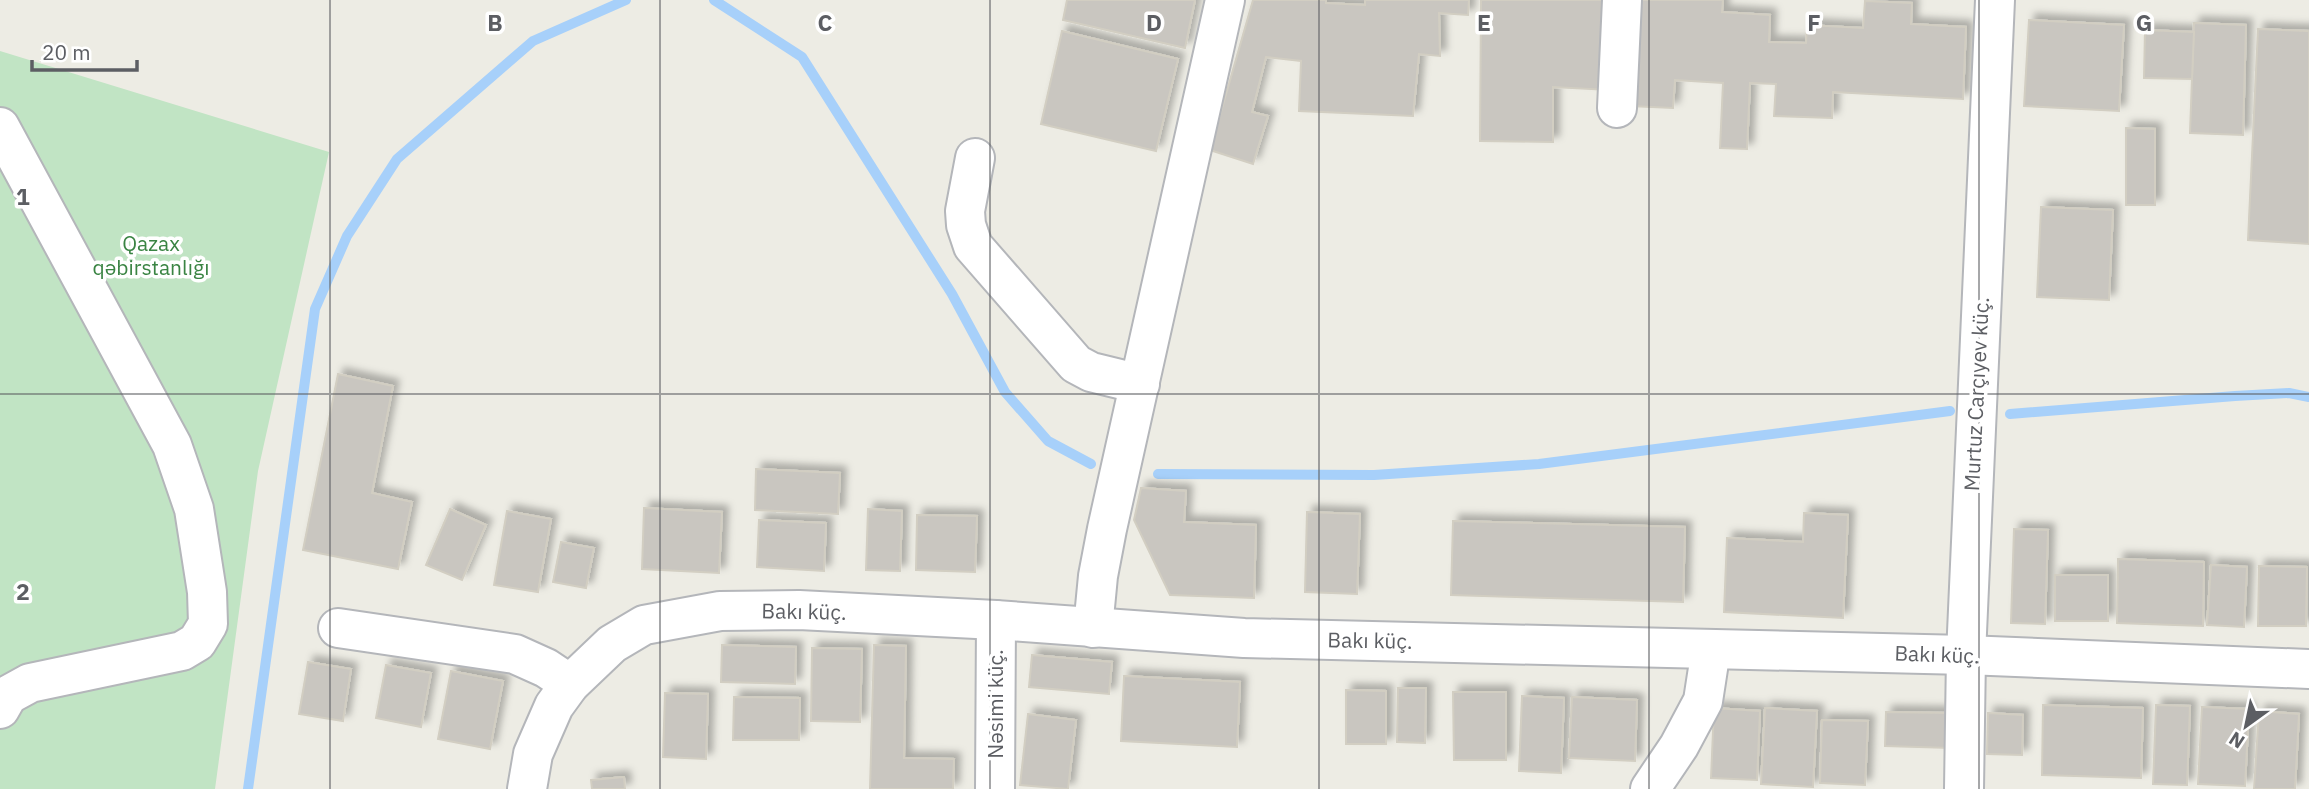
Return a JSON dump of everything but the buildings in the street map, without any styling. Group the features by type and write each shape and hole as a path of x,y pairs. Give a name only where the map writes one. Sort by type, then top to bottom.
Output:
{"street":[{"path":"1093,628 1098,576 1105,541 1226,0"},
{"path":"1617,108 1622,0"},
{"name":"Murtuz Carçıyev küç.","path":"1964,789 1966,655 1995,0"},
{"path":"0,127 172,445 194,509 207,592 208,624 197,642 182,651 30,684 8,695 0,709"},
{"path":"975,159 965,211 966,225 973,246 1076,364 1091,372 1140,384"},
{"name":"Bakı küç.","path":"527,789 533,754 554,706 570,684 612,644 644,625 720,611 799,611 996,620 1244,638 1966,655 2309,669"},
{"name":"Nəsimi küç.","path":"995,789 996,620"},
{"path":"338,628 515,654 546,668 570,684"},
{"path":"1650,789 1679,746 1703,701 1711,649"}],"green space":[{"name":"Qazax qəbirstanlığı","path":"0,51 329,152 258,471 215,789 0,789"}],"waterway":[{"path":"248,789 315,309 347,236 397,159 533,41 626,0"},
{"path":"714,0 802,57 952,294 1005,392 1048,441 1091,464"},
{"path":"2010,414 2235,396 2289,393 2309,397"},
{"path":"1158,474 1374,475 1539,464 1950,411"}]}
